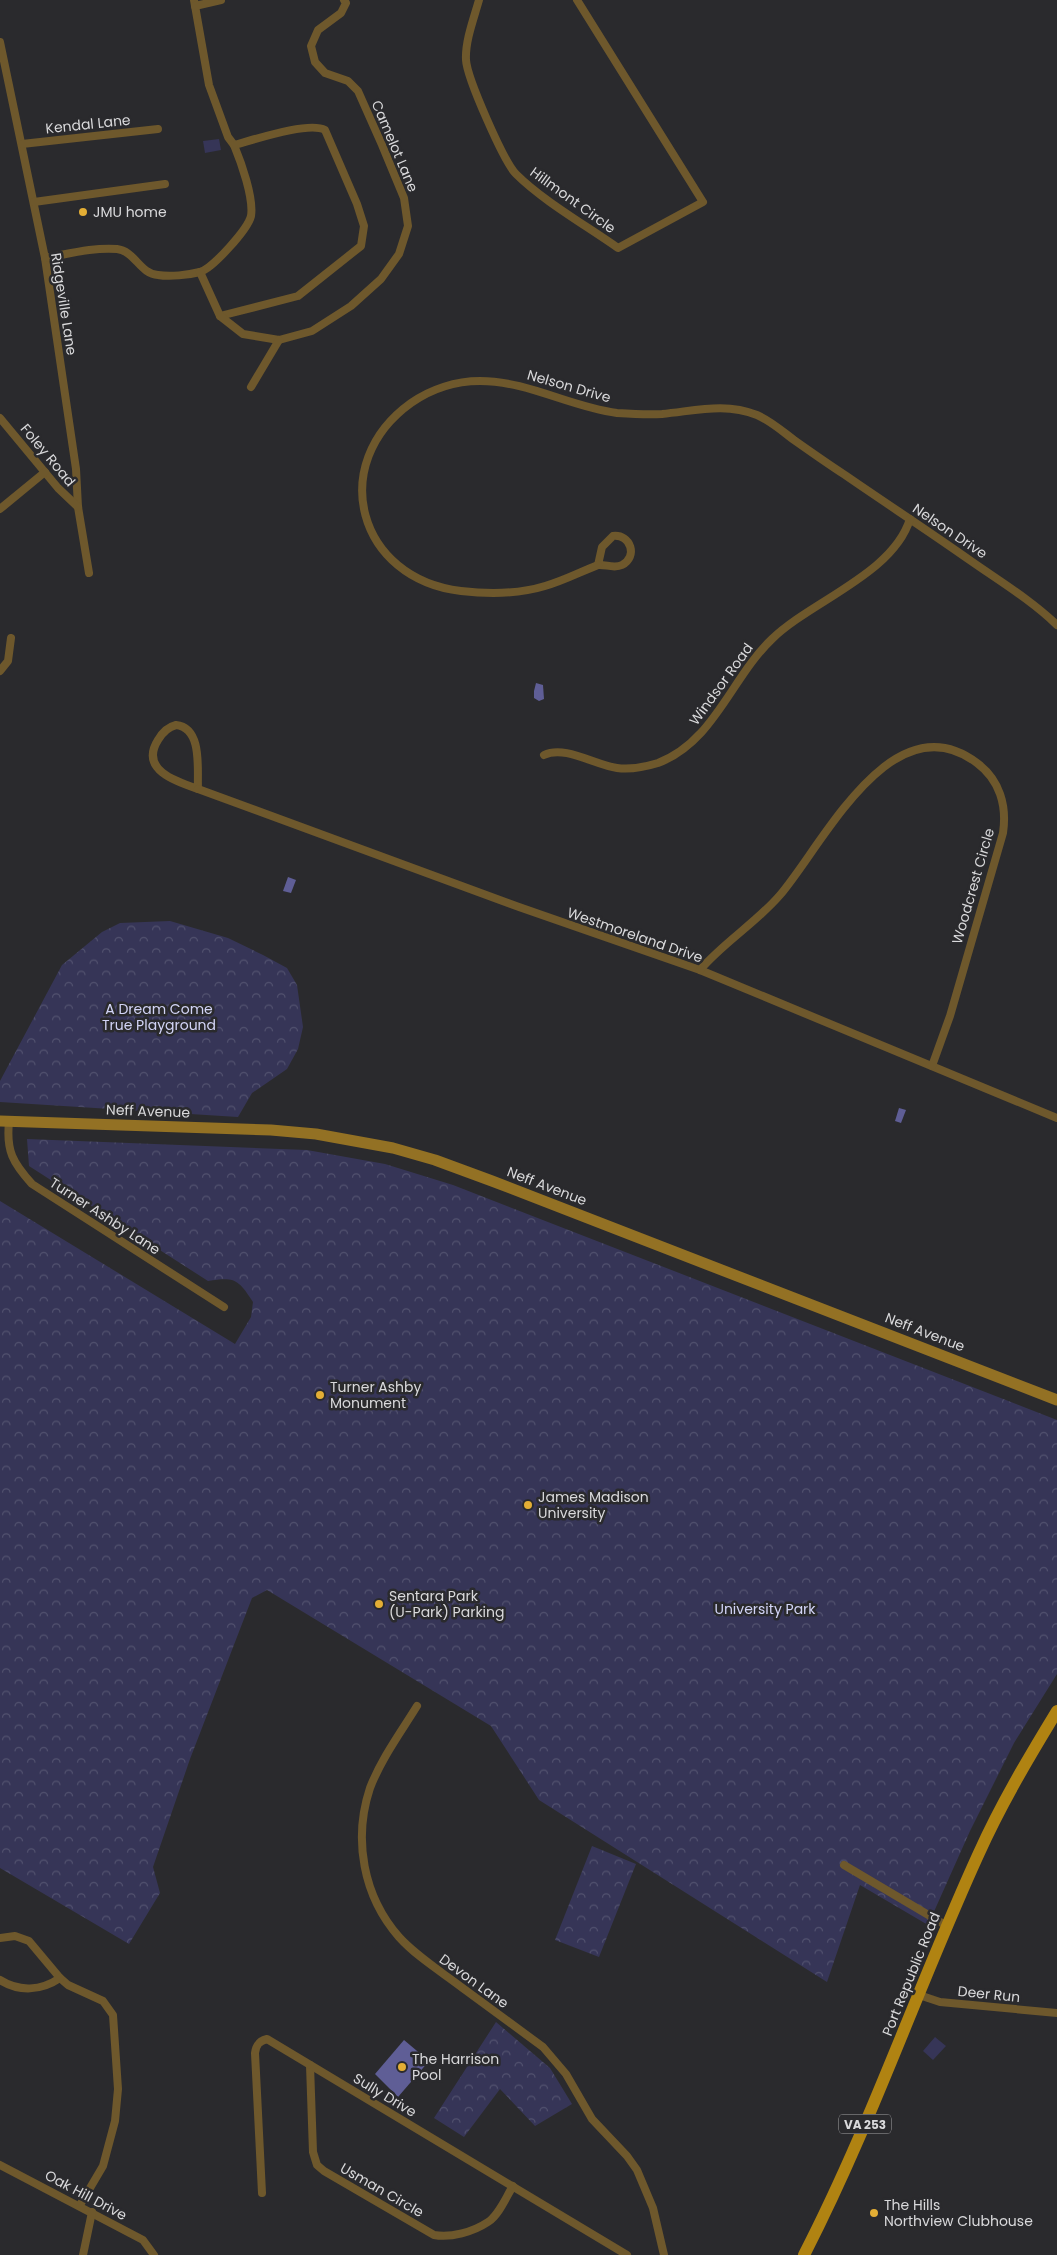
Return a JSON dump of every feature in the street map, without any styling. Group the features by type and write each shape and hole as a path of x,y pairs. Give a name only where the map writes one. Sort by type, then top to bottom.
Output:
{"main road":[{"name":"Neff Avenue","path":"4,1121 271,1130 336,1137 393,1148 435,1160 492,1181 1057,1400"},
{"name":"Port Republic Road","path":"804,2255 871,2111 979,1853 1010,1792 1057,1711"}],"street":[{"path":"45,258 102,250 120,250 130,254 152,274 164,276 200,272 210,266 245,229 251,215 250,200 234,145 228,137 209,84 194,3 222,0"},
{"name":"Camelot Lane","path":"200,272 220,316 243,334 279,340 312,331 351,306 381,279 399,254 408,226 404,198 358,91 348,81 324,72 315,62 311,46 318,30 341,13 346,3 344,0"},
{"name":"Hillmont Circle","path":"479,0 466,60 472,80 505,159 515,173 529,185 618,248 703,202 577,0"},
{"name":"Ridgeville Lane","path":"0,42 45,258 76,469 78,507 89,573"},
{"path":"220,316 298,296 361,246 364,226 357,204 325,130 319,127 284,132 234,145"},
{"name":"Kendal Lane","path":"22,144 158,129"},
{"path":"34,202 165,184"},
{"path":"250,387 279,340"},
{"name":"Nelson Drive","path":"598,565 600,550 608,540 613,536 620,536 628,541 631,553 624,564 613,566 598,565 545,586 500,592 457,590 414,576 399,566 384,552 372,534 364,513 362,496 363,476 374,444 391,421 414,401 445,386 466,382 511,384 576,404 622,413 658,414 711,407 727,407 745,411 772,423 1023,595 1057,625"},
{"name":"Foley Road","path":"0,418 58,488 78,507"},
{"path":"0,509 45,472"},
{"name":"Windsor Road","path":"544,755 560,751 609,767 627,768 648,766 678,754 706,728 747,667 766,644 876,565 900,538 910,519"},
{"path":"0,671 8,661 11,638"},
{"name":"Westmoreland Drive","path":"198,789 194,740 184,728 178,725 171,727 160,736 154,746 153,755 155,763 172,780 519,907 700,970 1057,1118"},
{"name":"Woodcrest Circle","path":"700,970 777,898 843,807 878,771 899,757 918,750 936,747 956,752 980,765 995,784 1003,800 1004,826 950,1016 932,1066"},
{"name":"Turner Ashby Lane","path":"4,1121 7,1143 16,1167 32,1184 224,1307"},
{"name":"Devon Lane","path":"417,1706 377,1774 366,1804 362,1833 362,1852 366,1878 372,1894 385,1918 407,1945 543,2048 560,2066 592,2119 627,2156 639,2174 653,2208 664,2255"},
{"path":"844,1865 947,1926"},
{"path":"0,1938 15,1936 29,1941 60,1978 68,1985 99,1998 107,2004 113,2015 118,2089 115,2121 103,2166 80,2206"},
{"path":"0,1980 15,1988 28,1989 46,1986 60,1978"},
{"name":"Deer Run","path":"919,1995 940,2002 1057,2013"},
{"name":"Sully Drive","path":"262,2193 256,2046 267,2039 627,2255"},
{"name":"Usman Circle","path":"310,2065 313,2152 317,2165 324,2170 434,2235 445,2237 457,2235 489,2222 513,2186"},
{"name":"Oak Hill Drive","path":"0,2164 143,2240 154,2255"},
{"path":"83,2255 92,2212"}],"green space":[{"path":"219,139 221,150 205,153 203,141"},
{"name":"A Dream Come True Playground","path":"170,921 228,938 287,968 297,985 303,1027 298,1049 287,1069 252,1093 238,1117 0,1102 0,1081 62,965 102,932 120,923"},
{"name":"University Park","path":"27,1139 307,1150 385,1164 453,1185 1057,1420 1057,1674 1014,1743 970,1831 928,1925 860,1885 827,1982 539,1800 491,1726 267,1590 252,1598 190,1759 153,1867 160,1893 129,1944 0,1868 0,1201 235,1344 251,1317 253,1302 243,1288 235,1281 224,1279 208,1281 29,1166"},
{"path":"592,1846 636,1864 599,1957 555,1940"},
{"path":"496,2022 550,2068 572,2104 535,2126 500,2089 464,2137 434,2118"},
{"path":"935,2037 946,2046 933,2060 923,2051"}],"shaded area":[{"path":"536,683 543,685 544,699 539,701 534,698"},
{"path":"288,877 296,880 291,893 283,891"},
{"path":"899,1108 906,1110 901,1123 895,1121"},
{"name":"The Harrison Pool","path":"404,2040 429,2061 398,2097 375,2074"}],"place":[{"name":"JMU home","path":"83,212"},
{"name":"Turner Ashby Monument","path":"320,1395"},
{"name":"James Madison University","path":"528,1505"},
{"name":"Sentara Park (U-Park) Parking","path":"379,1604"},
{"name":"The Harrison Pool","path":"402,2067"},
{"name":"The Hills Northview Clubhouse","path":"874,2213"}]}
